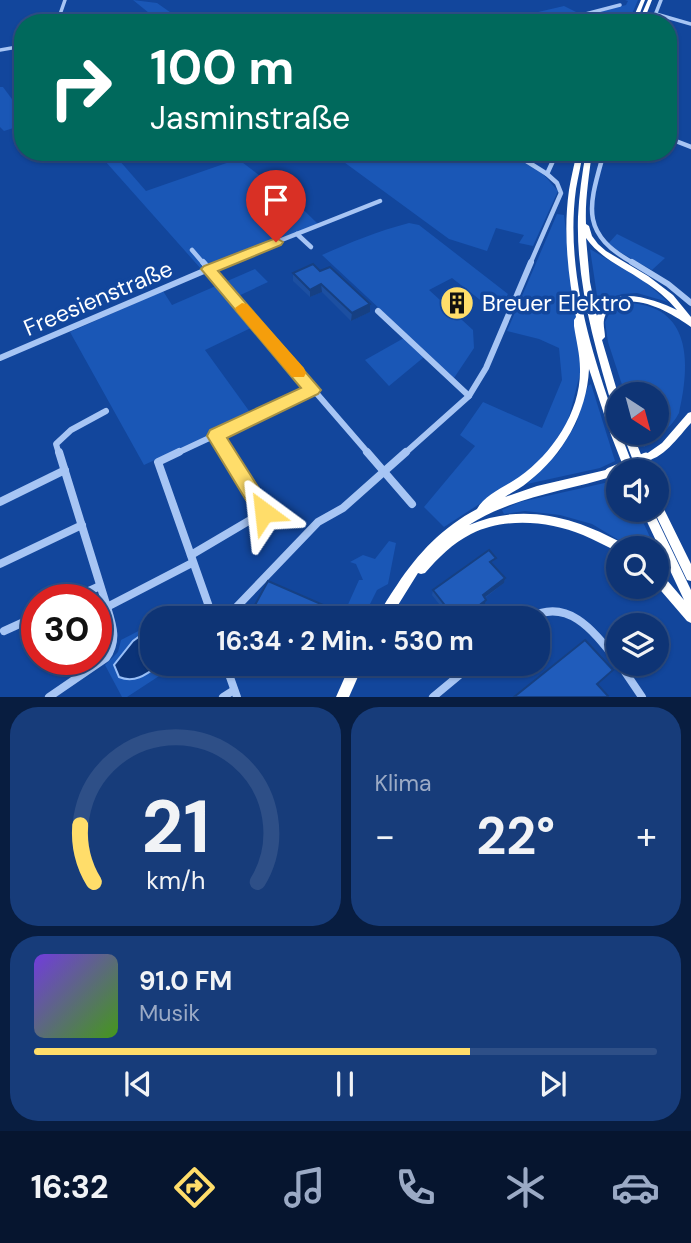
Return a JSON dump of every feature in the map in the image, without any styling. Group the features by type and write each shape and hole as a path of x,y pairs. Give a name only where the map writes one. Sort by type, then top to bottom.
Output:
{"highway":[{"path":"579,161 572,211 575,278 595,372 626,459"},
{"path":"587,161 581,214 584,277 609,382"},
{"path":"583,187 586,190 585,229 589,239 599,250 662,290 681,308 691,325"},
{"path":"601,356 604,349 600,316 609,304 623,299 642,298 656,301 669,307 691,325"},
{"path":"390,606 431,549 479,513 488,502 523,480 551,454 571,424 583,384 584,368 577,321 581,316"},
{"path":"479,513 534,491 610,473 646,458 665,446 691,416"},
{"path":"396,596 448,543 467,530 491,522 540,519 569,524 606,539"},
{"path":"652,522 691,603"},
{"path":"665,522 691,576"},
{"path":"669,591 691,617"},
{"path":"342,697 352,676"}],"street":[{"path":"656,14 661,0"},
{"path":"586,14 620,5"},
{"path":"238,606 318,522 343,508 469,396 486,368 561,193 557,183 526,161"},
{"path":"547,174 553,161"},
{"path":"602,161 593,194 591,216 595,236 610,250 661,278 691,303"},
{"name":"Freesienstraße","path":"0,358 209,269 380,201"},
{"path":"297,234 311,247"},
{"path":"191,250 412,504"},
{"path":"378,311 469,396"},
{"path":"209,606 158,462 312,390"},
{"path":"99,584 65,470 56,449 59,439 106,411"},
{"path":"112,604 191,559 264,512 216,436"},
{"path":"0,502 65,470"},
{"path":"0,564 82,524"},
{"path":"550,608 574,615 606,650"},
{"path":"4,631 21,623"},
{"path":"112,625 116,640 112,650"},
{"path":"50,697 82,675"},
{"path":"223,697 236,694 230,676"},
{"path":"433,697 458,676"},
{"path":"627,676 642,697"}],"shaded area":[{"path":"133,0 157,3 173,14 150,14"},
{"path":"625,0 638,0 632,14 591,14 626,5 628,1"},
{"path":"564,6 580,14 530,14"},
{"path":"0,87 3,87 14,102 14,128 4,131 0,127"},
{"path":"105,161 120,161 146,191 232,161 241,161 268,182 277,184 318,224 202,270"},
{"path":"342,161 521,161 544,175 558,191 533,246 519,243 524,235 496,228 487,251 449,239"},
{"path":"557,214 564,215 582,366 568,421 549,451 521,477 444,527 424,507 475,446 460,435 483,402 542,428 562,380 559,348 539,339 507,331"},
{"path":"409,223 419,225 508,294 497,313 452,278 429,290 473,330 474,348 454,378 322,255"},
{"path":"617,234 665,258 652,270 607,245"},
{"path":"590,249 644,281 668,302 637,293 622,294 598,302"},
{"path":"255,269 268,282 232,299 255,326 205,350 252,415 144,465 70,332 163,291 172,305"},
{"path":"627,303 648,306 664,314 675,325 685,356 685,375 679,413 669,427 669,382 621,382 608,342 605,322 612,308"},
{"path":"404,338 424,357 389,386 365,360"},
{"path":"591,384 606,432 606,445 610,445 614,459 606,459 606,465 600,468 527,484 558,453 576,424 588,386"},
{"path":"606,483 606,522 643,522 649,536 612,536 592,524 560,515 525,511 504,514 502,510 520,502"},
{"path":"389,541 396,543 388,584 377,590 369,606 347,606 359,580 363,580 356,564 350,562 363,555 375,559"},
{"path":"140,630 140,636 125,652 140,678 159,676 127,697 122,697 110,675 112,658 118,652 121,640"},
{"path":"140,636 142,676 125,679 119,677 114,665"}],"building":[{"path":"313,264 320,271 330,267 370,304 352,313 321,284 310,290 293,273"},
{"path":"458,288 473,301 464,305 469,310 464,312 444,294"},
{"path":"489,550 496,558 490,562 505,578 483,595 486,600 478,606 446,606 433,590"},
{"path":"268,581 326,606 254,606"},
{"path":"585,640 606,662 606,676 597,684 608,696 514,697 540,676 550,676 550,668"}],"slow traffic":[{"path":"242,308 298,373"}],"place":[{"name":"Breuer Elektro","path":"457,303"}],"route":[{"path":"264,512 264,508 216,436 312,390 209,269 276,242"}]}
